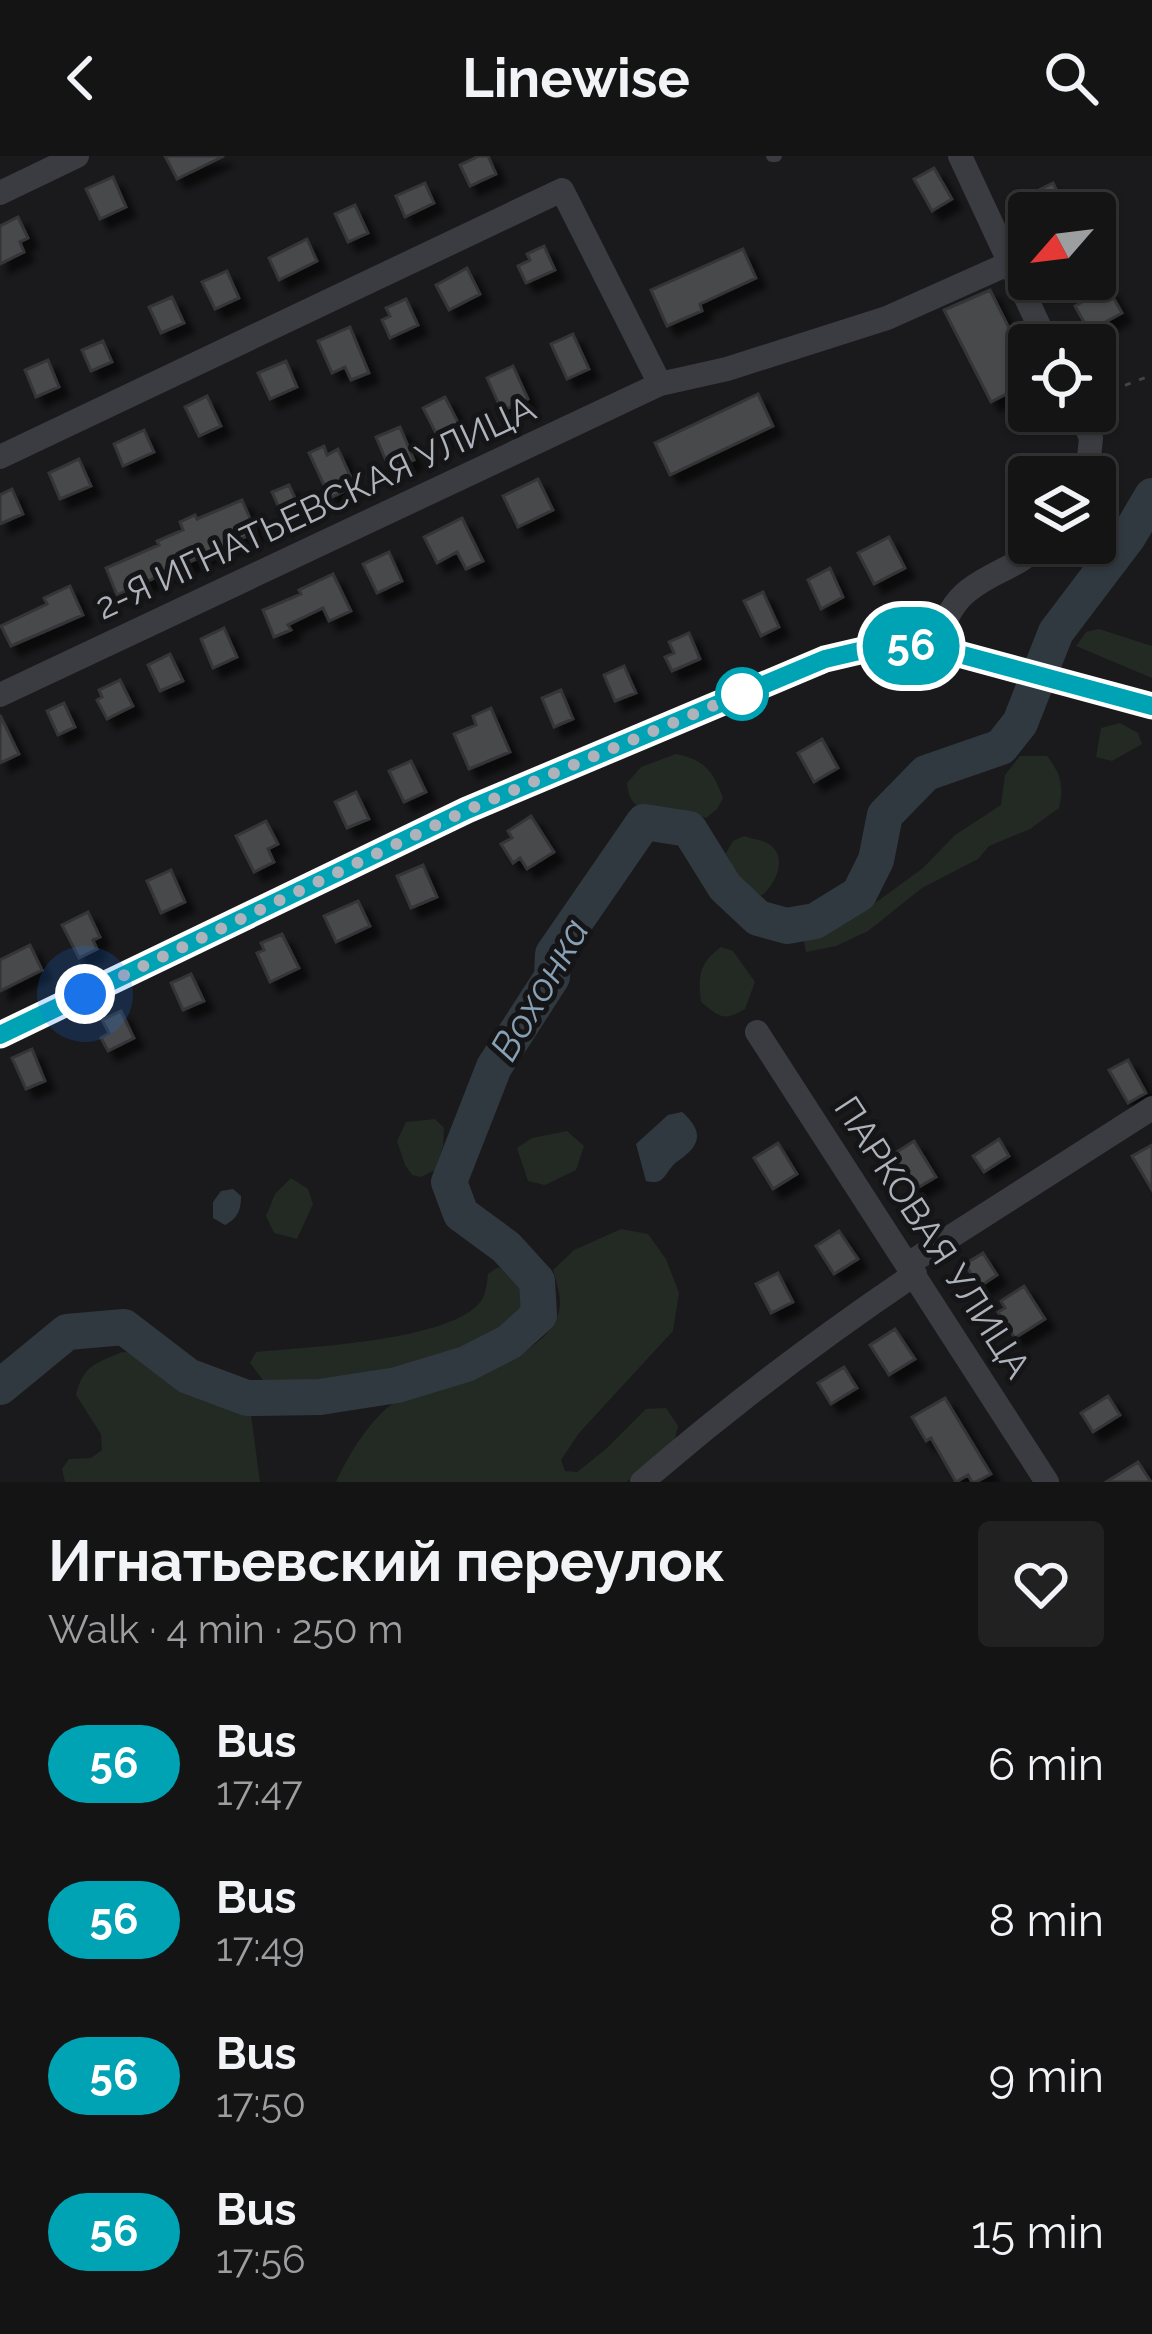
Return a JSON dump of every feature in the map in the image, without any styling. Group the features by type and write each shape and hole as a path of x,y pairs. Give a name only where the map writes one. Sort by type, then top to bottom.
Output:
{"street":[{"path":"0,193 77,156"},
{"path":"960,156 1008,259"},
{"path":"0,457 562,190 660,384"},
{"name":"2-Я ИГНАТЬЕВСКАЯ УЛИЦА","path":"0,695 660,384 727,369 887,318 1008,264"},
{"path":"942,649 945,621 966,591 1017,564"},
{"path":"0,1035 467,810 825,659 885,645 942,649 1152,706"},
{"name":"ПАРКОВАЯ УЛИЦА","path":"757,1032 1047,1482"},
{"path":"642,1482 912,1269 1152,1108"}],"path":[{"path":"1116,388 1152,375"}],"shaded area":[{"path":"1099,629 1152,646 1152,678 1076,646 1086,632"},
{"path":"1120,723 1138,733 1142,744 1112,761 1096,757 1101,728"},
{"path":"676,754 701,763 719,789 723,798 706,818 648,810 629,795 627,783 641,767"},
{"path":"1020,756 1047,756 1052,762 1060,781 1059,808 922,888 868,931 836,946 806,952 804,941 878,901 923,868 955,835 1001,805 1005,775"},
{"path":"744,836 765,842 777,853 776,877 761,896 740,877 726,853 733,841"},
{"path":"721,947 733,951 755,982 745,1009 732,1016 717,1014 701,1002 704,965"},
{"path":"682,1112 697,1132 695,1144 661,1180 646,1181 636,1144 668,1115"},
{"path":"435,1119 444,1128 435,1170 421,1177 412,1175 397,1141 406,1122"},
{"path":"567,1131 584,1146 576,1170 545,1185 528,1181 517,1148 532,1138"},
{"path":"291,1178 308,1189 313,1204 297,1239 274,1233 266,1216 275,1194"},
{"path":"233,1189 241,1196 240,1205 225,1225 213,1218 213,1202 221,1191"},
{"path":"621,1229 648,1234 666,1259 679,1293 673,1331 579,1433 561,1460 565,1471 577,1472 646,1409 666,1408 678,1426 674,1443 627,1482 336,1482 362,1437 388,1407 416,1392 492,1367 537,1342 553,1326 560,1306 553,1270 574,1250"},
{"path":"498,1267 524,1283 524,1302 517,1316 485,1340 442,1359 386,1374 309,1381 263,1380 250,1363 256,1352 376,1340 441,1325 481,1301 488,1274"},
{"path":"122,1352 140,1353 204,1399 250,1407 260,1482 65,1482 62,1469 69,1459 91,1458 102,1450 101,1434 76,1395 82,1377 91,1367"}],"building":[{"path":"165,156 224,156 177,179"},
{"path":"488,156 496,174 470,186 460,165"},
{"path":"934,168 952,199 932,211 914,179"},
{"path":"113,177 126,207 100,219 86,189"},
{"path":"425,183 434,203 405,217 396,196"},
{"path":"1053,183 1058,192 1035,192"},
{"path":"355,205 368,233 348,242 335,214"},
{"path":"18,217 28,238 20,242 24,252 0,264 0,226"},
{"path":"307,239 317,261 279,280 269,258"},
{"path":"544,246 555,270 526,283 518,266 530,260 527,254"},
{"path":"743,249 756,278 700,304 702,311 667,326 651,290"},
{"path":"467,268 480,294 449,310 436,285"},
{"path":"227,271 239,298 215,309 202,282"},
{"path":"990,290 1008,326 1008,393 991,402 944,310"},
{"path":"172,297 184,323 161,333 149,307"},
{"path":"406,299 418,325 390,338 382,320 390,316 386,308"},
{"path":"1086,300 1115,300 1122,313 1102,324 1085,324 1075,306"},
{"path":"350,327 369,373 351,380 345,367 332,373 318,341"},
{"path":"573,334 589,369 567,379 551,344"},
{"path":"103,341 112,362 91,371 82,350"},
{"path":"48,360 59,387 36,397 25,370"},
{"path":"286,361 297,387 270,399 258,373"},
{"path":"513,366 528,399 502,411 487,378"},
{"path":"758,394 773,426 670,475 655,443"},
{"path":"207,396 221,426 199,436 185,407"},
{"path":"445,397 462,430 440,441 423,408"},
{"path":"400,427 414,460 390,470 376,437"},
{"path":"144,430 154,452 123,466 114,444"},
{"path":"324,446 327,455 338,449 355,486 330,498 309,453"},
{"path":"79,459 91,486 60,499 49,473"},
{"path":"538,479 553,510 518,527 503,496"},
{"path":"289,485 301,511 284,519 272,492"},
{"path":"12,489 23,514 0,524 0,495"},
{"path":"242,500 256,532 117,595 106,568 159,545 157,541 183,530 180,522"},
{"path":"462,518 483,561 466,569 457,552 437,563 424,537"},
{"path":"889,537 905,568 874,584 858,553"},
{"path":"389,552 402,581 377,593 363,564"},
{"path":"830,568 843,597 821,609 808,580"},
{"path":"333,574 351,611 329,621 323,608 274,637 263,610"},
{"path":"70,586 83,615 11,646 1,626 47,604 44,598"},
{"path":"763,592 779,627 761,636 744,601"},
{"path":"224,628 237,657 213,668 201,639"},
{"path":"689,633 700,659 672,671 665,657 674,653 669,642"},
{"path":"170,654 183,681 160,691 148,665"},
{"path":"624,666 636,693 615,701 604,675"},
{"path":"120,680 133,706 107,719 97,700 102,697 99,690"},
{"path":"561,690 573,719 554,727 542,698"},
{"path":"64,703 75,727 58,735 47,711"},
{"path":"491,708 510,752 469,769 454,734 476,725 473,716"},
{"path":"0,715 19,754 0,763"},
{"path":"822,739 838,768 814,782 798,753"},
{"path":"411,761 426,792 404,802 389,771"},
{"path":"356,792 369,819 347,828 335,802"},
{"path":"531,816 554,852 527,869 520,858 513,863 501,844 512,838 508,831"},
{"path":"266,821 278,844 268,849 274,862 254,872 236,836"},
{"path":"423,865 437,897 411,908 397,876"},
{"path":"171,870 185,902 161,913 147,881"},
{"path":"358,901 370,926 336,942 324,916"},
{"path":"88,912 100,937 93,940 97,949 79,958 62,925"},
{"path":"282,934 299,968 270,982 257,953 264,950 261,943"},
{"path":"30,945 42,970 0,991 0,960"},
{"path":"191,974 204,1001 183,1010 171,983"},
{"path":"121,1011 134,1038 108,1051 101,1038 109,1033 102,1020"},
{"path":"32,1049 45,1081 26,1089 12,1058"},
{"path":"1128,1060 1146,1093 1128,1103 1109,1070"},
{"path":"999,1139 1009,1156 984,1172 973,1156"},
{"path":"914,1141 936,1177 914,1190 892,1155"},
{"path":"778,1143 797,1174 773,1189 754,1158"},
{"path":"1152,1145 1152,1190 1132,1156"},
{"path":"839,1231 858,1259 834,1274 816,1246"},
{"path":"983,1253 997,1275 979,1287 965,1264"},
{"path":"778,1273 793,1302 771,1313 756,1284"},
{"path":"1024,1286 1045,1319 1015,1338 998,1312 1005,1308 1001,1301"},
{"path":"895,1329 915,1359 889,1375 870,1345"},
{"path":"844,1367 857,1388 831,1404 818,1383"},
{"path":"1108,1396 1120,1415 1093,1432 1081,1413"},
{"path":"945,1398 991,1474 976,1482 968,1475 956,1482 931,1438 926,1441 912,1417"},
{"path":"1138,1462 1151,1482 1106,1482"}],"waterway":[{"name":"Вохонка","path":"0,1387 67,1332 124,1327 188,1376 247,1398 320,1397 397,1385 466,1364 509,1342 539,1315 537,1281 506,1247 461,1214 449,1182 494,1067 552,977 553,954 644,822 689,829 725,887 758,918 787,926 815,921 859,894 876,860 885,815 926,773 1001,747 1020,723 1056,632 1128,537 1152,496"}],"bus line":[{"name":"56","path":"0,1035 467,810 825,659 885,645 933,647 1152,706"}],"route":[{"path":"85,994 467,810 748,691 742,694"}]}
